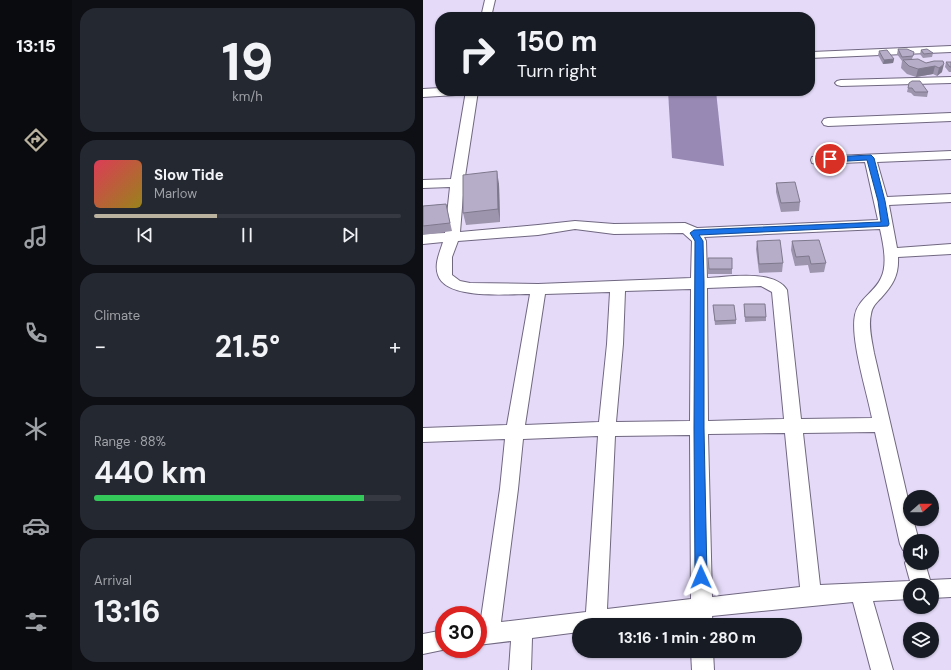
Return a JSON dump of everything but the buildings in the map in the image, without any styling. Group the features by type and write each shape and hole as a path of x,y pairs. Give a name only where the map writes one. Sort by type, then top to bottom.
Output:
{"street":[{"path":"487,12 490,0"},
{"path":"815,55 951,49"},
{"path":"841,83 951,80"},
{"path":"423,93 435,92"},
{"path":"471,96 457,183 452,238 445,257 445,275 449,281 457,285 483,288 538,289 700,282 768,282 779,290 811,596"},
{"path":"828,122 951,117"},
{"path":"817,160 951,155"},
{"path":"871,158 882,201 891,253 891,268 889,276 883,286 866,304 862,311 861,322 867,360 907,534"},
{"path":"423,184 457,183"},
{"path":"882,201 951,198"},
{"path":"423,239 452,238 583,224 614,228 676,227 685,228 694,233 699,241 700,282 699,428 702,616"},
{"path":"694,233 885,224"},
{"path":"891,253 951,249"},
{"path":"596,618 607,429 615,344 618,286"},
{"path":"487,617 509,489 515,431 538,289"},
{"path":"423,435 515,431 882,425"},
{"path":"939,589 951,588"},
{"path":"649,618 702,616 811,596 903,590"},
{"path":"860,592 882,670"},
{"path":"487,634 572,623"},
{"path":"520,670 522,629"},
{"path":"423,644 435,642"},
{"path":"702,658 703,670"}],"shaded area":[{"path":"668,96 717,96 724,166 672,158"}],"route":[{"path":"701,577 699,428 700,282 699,241 697,235 694,233 885,224 882,201 871,158 830,159"}]}
